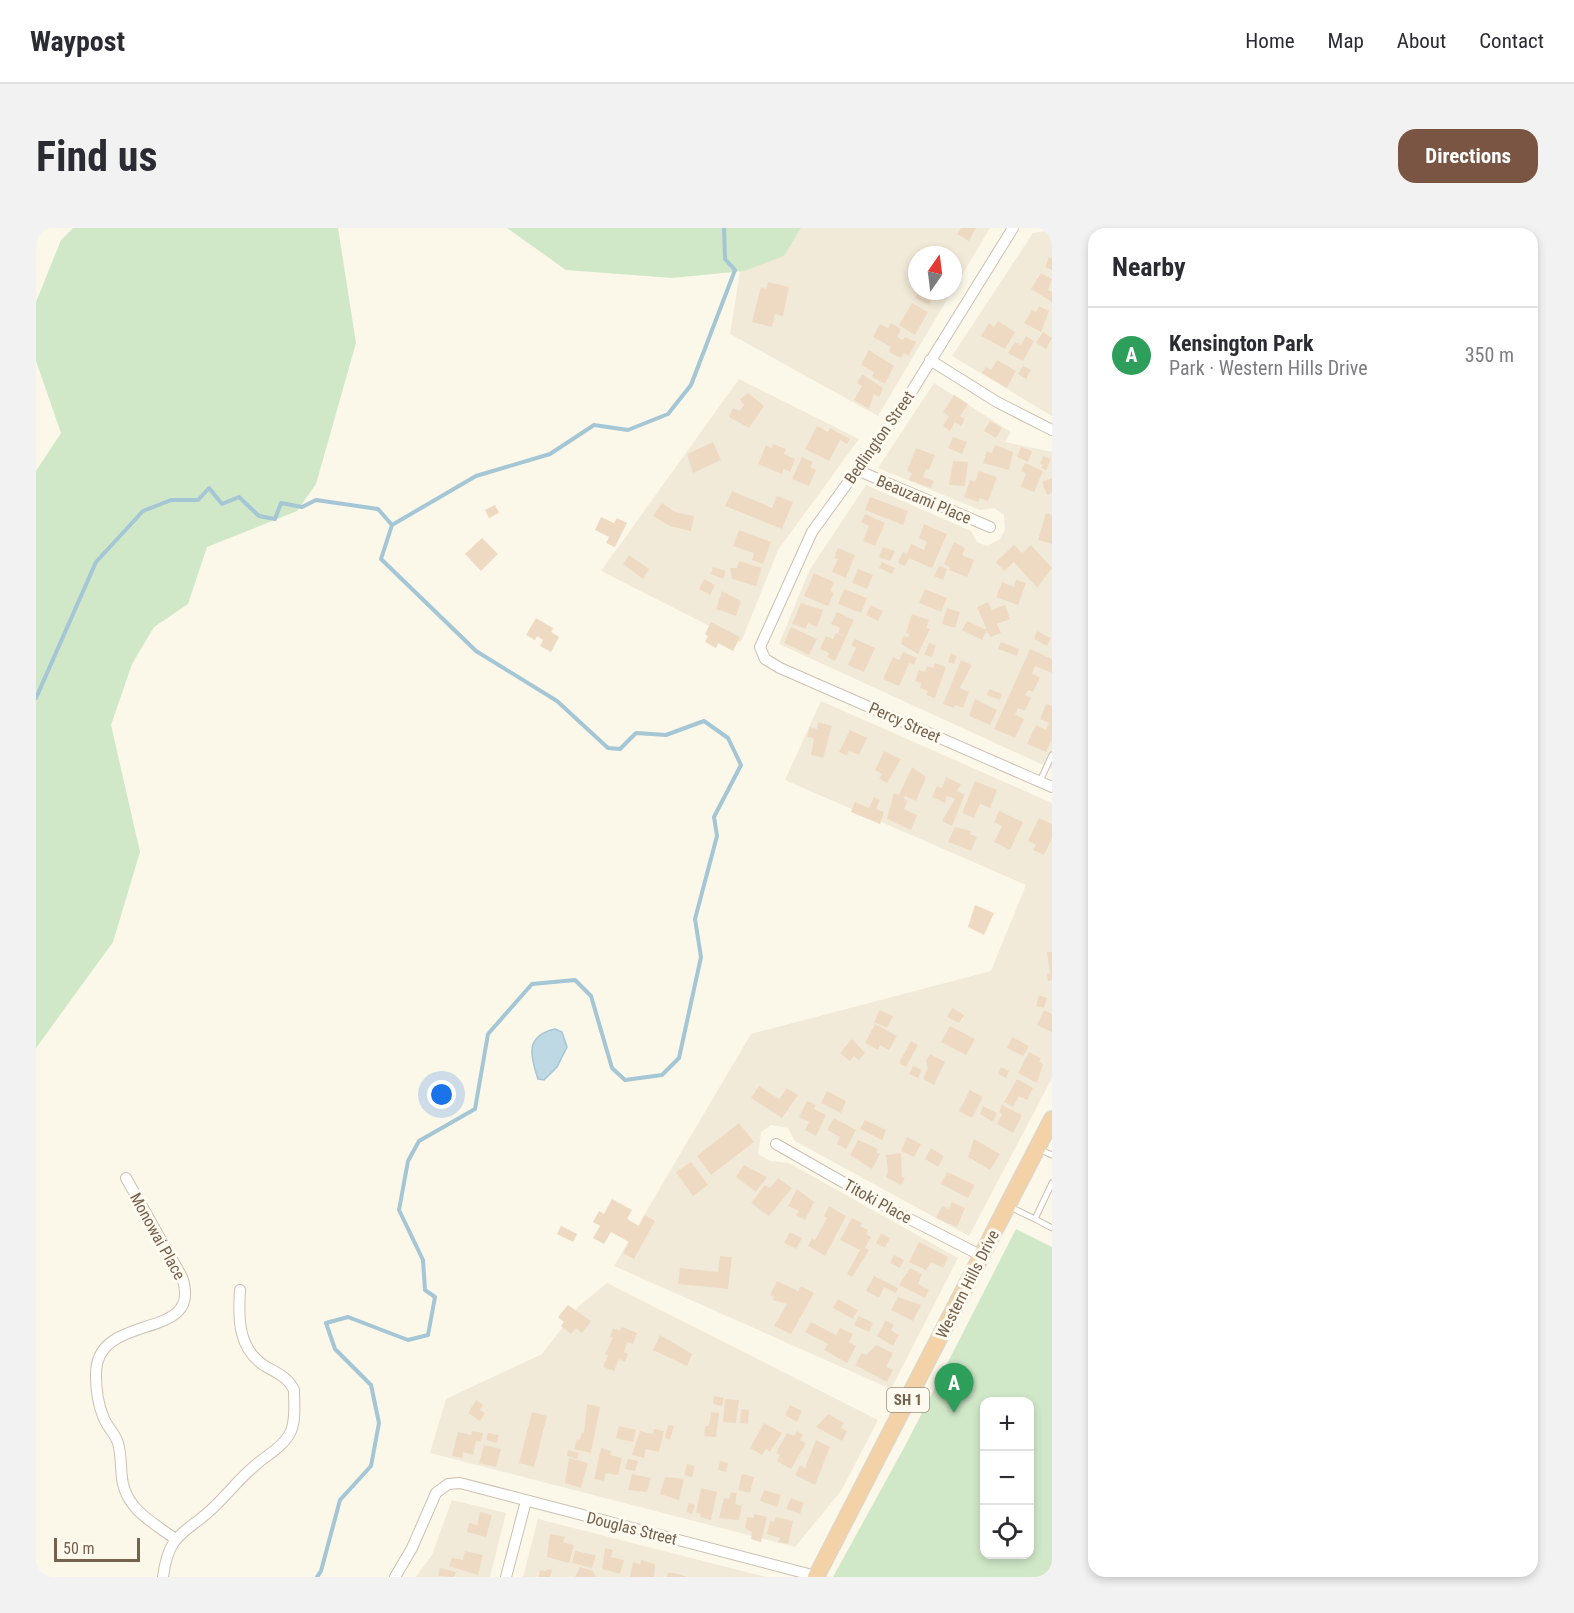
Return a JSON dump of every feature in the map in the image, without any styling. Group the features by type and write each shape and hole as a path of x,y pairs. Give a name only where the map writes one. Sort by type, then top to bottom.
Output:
{"highway":[{"name":"Western Hills Drive","path":"816,1577 1008,1206 1044,1152 1052,1119"}],"street":[{"name":"Bedlington Street","path":"761,653 766,630 812,532 897,415 1013,228"},
{"path":"930,360 997,402 1052,430"},
{"name":"Beauzami Place","path":"857,470 990,528"},
{"name":"Percy Street","path":"761,653 765,659 780,668 1052,787"},
{"name":"Titoki Place","path":"776,1144 890,1209 982,1256"},
{"name":"Monowai Place","path":"126,1178 182,1277 186,1289 179,1312 171,1318 117,1336 105,1345 98,1359 96,1374 98,1394 103,1417 117,1437 122,1483 128,1499 133,1508 175,1539"},
{"path":"163,1577 168,1552 175,1539 217,1505 243,1475 285,1441 293,1426 294,1408 291,1384 286,1378 261,1364 252,1354 241,1332 238,1320 240,1290"},
{"name":"Douglas Street","path":"395,1577 412,1548 436,1493 448,1484 471,1484 526,1501 816,1577"},
{"path":"506,1577 526,1501"}],"lane":[{"path":"1040,781 1052,755"},
{"path":"1035,1219 1052,1183"},
{"path":"1008,1206 1052,1228"}],"shaded area":[{"path":"747,228 990,228 962,275 962,246 908,246 908,300 947,300 878,416 730,334"},
{"path":"1052,230 1052,416 952,356 1033,233"},
{"path":"739,379 859,439 778,550 741,642 601,571"},
{"path":"934,383 1011,432 1005,442 1052,452 1052,769 779,644 809,571 866,485 971,531 977,542 987,546 1000,539 1005,530 1004,515 994,508 980,510 878,468"},
{"path":"821,701 1052,803 1052,1078 969,1236 795,1141 788,1128 771,1125 761,1132 758,1154 770,1161 789,1163 958,1258 891,1389 614,1266 751,1034 991,971 1026,885 785,780"},
{"path":"607,1283 878,1420 841,1491 795,1547 430,1453 446,1399 542,1354 579,1306"},
{"path":"452,1500 506,1513 490,1577 416,1577 432,1555"},
{"path":"538,1519 766,1577 523,1577"}],"green space":[{"path":"73,228 338,228 356,343 316,484 297,511 207,547 188,604 154,627 132,664 111,725 140,852 113,942 36,1048 36,471 61,433 36,361 36,302 61,240"},
{"path":"507,228 801,228 784,256 744,271 672,278 566,270"},
{"path":"1016,1229 1052,1247 1052,1577 833,1577 905,1446"}],"water":[{"path":"555,1029 562,1032 567,1047 557,1067 544,1080 538,1079 532,1054 534,1042 545,1032"}],"building":[{"path":"961,228 976,228 969,241 957,234"},
{"path":"1049,257 1052,258 1052,270 1045,267"},
{"path":"1041,273 1052,279 1048,290 1052,292 1052,302 1031,289"},
{"path":"768,282 789,287 783,316 775,314 772,327 752,322 761,287 766,289"},
{"path":"919,300 932,300 929,305"},
{"path":"912,303 928,312 915,335 899,325"},
{"path":"1039,306 1049,311 1041,332 1024,323 1032,310 1036,312"},
{"path":"998,321 1015,332 1005,349 981,336 989,323 994,327"},
{"path":"891,323 901,329 897,337 903,340 905,337 916,342 909,356 904,353 901,358 889,352 891,347 873,337 880,324 888,328"},
{"path":"1043,332 1052,338 1046,349 1036,343"},
{"path":"1026,336 1034,341 1023,361 1008,353 1015,342 1021,345"},
{"path":"869,350 894,366 885,384 872,377 874,372 861,365"},
{"path":"997,360 1016,371 1007,388 982,373 986,367 991,370"},
{"path":"1023,366 1031,370 1026,379 1018,374"},
{"path":"862,374 883,388 879,397 874,394 869,409 854,400 862,386 857,383"},
{"path":"748,393 764,406 749,428 729,417 733,408 740,411 744,405 740,399"},
{"path":"954,395 968,404 960,416 965,419 961,426 955,422 950,431 943,426 949,416 943,412"},
{"path":"990,421 1002,428 996,438 984,431"},
{"path":"817,426 828,432 830,428 850,439 847,444 840,440 829,461 805,449"},
{"path":"953,437 967,442 962,454 948,448"},
{"path":"713,442 721,460 693,473 687,454"},
{"path":"773,444 786,449 784,454 795,459 790,472 784,469 782,474 758,464 766,445 771,448"},
{"path":"995,445 1013,452 1009,470 983,463 987,451 992,453"},
{"path":"1021,447 1032,451 1028,462 1017,457"},
{"path":"916,448 935,455 929,470 926,469 923,477 934,481 931,488 909,480 912,473 907,471"},
{"path":"1043,456 1051,459 1046,470 1041,468 1043,465 1040,463"},
{"path":"802,457 813,462 810,467 816,470 809,486 792,479"},
{"path":"953,461 968,462 965,486 949,485"},
{"path":"1025,463 1043,471 1034,492 1021,487 1026,473 1021,471"},
{"path":"979,471 997,477 988,501 980,498 978,502 964,497 970,480 975,482"},
{"path":"1052,478 1052,493 1047,495 1042,482"},
{"path":"732,491 772,508 777,496 793,502 782,529 725,506"},
{"path":"870,497 908,511 903,525 865,510"},
{"path":"662,503 675,512 694,516 691,531 670,526 653,516"},
{"path":"495,505 499,513 489,518 485,510"},
{"path":"1046,513 1052,515 1052,544 1038,540"},
{"path":"865,514 885,523 875,546 863,541 869,526 861,522"},
{"path":"601,517 614,523 617,518 627,523 615,547 606,543 609,537 595,530"},
{"path":"924,524 947,534 932,568 909,558 905,566 898,563 903,552 907,554 911,544 924,550 927,542 919,538"},
{"path":"739,530 771,542 763,564 752,560 754,553 733,546"},
{"path":"482,538 498,554 481,571 465,554"},
{"path":"954,542 965,548 962,555 974,560 967,577 949,570 950,567 944,564"},
{"path":"1014,545 1022,553 1031,545 1052,568 1037,588 1014,562 1004,571 996,562"},
{"path":"883,547 895,551 890,561 879,557"},
{"path":"838,548 855,555 846,578 832,572 838,559 834,558"},
{"path":"629,555 649,569 643,579 623,564"},
{"path":"739,561 762,568 756,586 732,579 730,568 737,568"},
{"path":"882,562 895,568 892,574 879,568"},
{"path":"939,566 947,569 943,580 934,576"},
{"path":"713,567 726,571 723,579 711,574"},
{"path":"858,569 873,575 867,589 852,583"},
{"path":"814,573 834,582 830,591 834,593 828,606 804,596"},
{"path":"704,579 715,585 710,595 699,589"},
{"path":"1016,580 1026,583 1018,605 996,597 1002,582 1014,587"},
{"path":"844,589 867,598 861,613 838,604"},
{"path":"925,589 947,598 941,612 919,603"},
{"path":"722,591 741,601 736,616 716,609"},
{"path":"988,602 992,610 1005,605 1010,619 997,624 1001,633 990,637 977,607"},
{"path":"801,603 823,610 817,627 808,623 806,629 792,624"},
{"path":"871,605 883,611 878,621 866,615"},
{"path":"947,608 960,612 955,628 942,624"},
{"path":"837,612 854,620 846,637 838,633 840,628 831,624"},
{"path":"912,614 929,620 926,628 930,629 918,654 901,644 903,636 908,637 910,634 906,633"},
{"path":"536,618 553,628 551,632 559,637 551,652 540,646 543,640 537,636 535,640 526,635"},
{"path":"967,621 987,630 982,640 962,630"},
{"path":"711,622 740,637 733,651 718,643 716,648 705,642 708,636 705,634"},
{"path":"791,627 817,639 809,655 784,643"},
{"path":"1037,631 1051,638 1047,646 1034,639"},
{"path":"836,633 846,637 835,661 827,657 829,653 820,649 826,636 833,639"},
{"path":"855,639 875,648 864,672 848,665 856,648 851,645"},
{"path":"1001,642 1019,649 1017,656 998,649"},
{"path":"929,643 936,645 932,657 924,655"},
{"path":"1030,649 1052,659 1052,673 1035,666 1032,674 1040,677 1033,692 1028,690 1025,695 1031,698 1025,711 1018,708 1015,715 1024,719 1015,738 994,729"},
{"path":"903,652 917,658 914,665 909,663 899,686 883,679 893,657 899,660"},
{"path":"951,653 957,656 954,664 948,662"},
{"path":"961,660 972,665 960,688 969,692 963,708 955,705 954,708 943,704"},
{"path":"935,663 946,667 935,698 926,695 928,691 920,688 921,683 915,681 919,670 925,672 927,666 933,668"},
{"path":"989,689 1002,694 1000,700 987,695"},
{"path":"975,699 997,710 990,725 969,716"},
{"path":"1046,704 1052,706 1052,739 1046,752 1027,744 1036,725 1046,730 1049,723 1040,719"},
{"path":"818,722 832,726 823,758 811,755 814,738 807,737 810,727 817,729"},
{"path":"850,730 867,738 859,755 849,751 847,756 839,752"},
{"path":"884,751 901,759 887,783 879,779 882,774 875,770"},
{"path":"912,767 926,777 916,801 905,796 904,799 908,801 904,809 917,815 911,830 887,819 894,793 899,795"},
{"path":"946,777 961,784 957,791 965,794 952,826 942,821 955,799 947,796 945,803 932,797 937,786 942,788"},
{"path":"975,781 997,790 990,808 980,804 974,818 962,813"},
{"path":"874,797 880,800 876,809 884,812 880,824 851,812 855,802 869,808"},
{"path":"999,811 1023,822 1010,850 994,842 1002,826 994,822"},
{"path":"1039,818 1052,824 1052,838 1044,855 1033,850 1036,845 1028,841"},
{"path":"955,827 971,831 970,834 977,837 971,851 948,842"},
{"path":"975,905 994,913 984,935 968,927"},
{"path":"1047,952 1052,952 1052,980 1048,981 1047,974 1050,973"},
{"path":"1039,995 1047,998 1044,1008 1036,1006"},
{"path":"952,1008 964,1015 959,1023 947,1017"},
{"path":"880,1010 893,1016 887,1028 874,1022"},
{"path":"1044,1010 1052,1014 1052,1032 1037,1025"},
{"path":"875,1024 897,1036 889,1050 880,1045 878,1050 865,1043"},
{"path":"950,1026 975,1039 966,1055 941,1042"},
{"path":"1012,1037 1029,1046 1023,1056 1007,1048"},
{"path":"852,1039 865,1053 859,1060 854,1056 850,1061 840,1053"},
{"path":"911,1041 918,1045 906,1067 899,1063"},
{"path":"1029,1052 1041,1058 1039,1062 1043,1064 1037,1083 1018,1073"},
{"path":"930,1054 945,1062 934,1085 923,1079 928,1068 926,1061"},
{"path":"913,1066 922,1070 918,1078 909,1074"},
{"path":"1001,1067 1009,1071 1006,1078 998,1074"},
{"path":"1017,1079 1033,1088 1027,1100 1019,1096 1013,1107 1004,1102"},
{"path":"759,1086 779,1099 787,1088 798,1095 782,1118 751,1098"},
{"path":"970,1090 983,1097 972,1118 959,1111"},
{"path":"827,1091 846,1101 841,1113 821,1103"},
{"path":"807,1101 816,1105 814,1109 826,1115 816,1136 805,1130 809,1122 799,1117"},
{"path":"1002,1105 1022,1115 1013,1133 997,1124 1002,1114 999,1112"},
{"path":"983,1106 997,1113 993,1122 980,1114"},
{"path":"834,1118 856,1130 846,1149 837,1144 840,1137 827,1130"},
{"path":"865,1120 886,1130 882,1140 860,1129"},
{"path":"739,1123 754,1142 711,1175 697,1156"},
{"path":"907,1137 921,1144 914,1157 901,1151"},
{"path":"974,1139 1000,1154 990,1170 968,1157"},
{"path":"858,1140 878,1149 876,1152 880,1154 872,1169 850,1155"},
{"path":"931,1148 944,1156 938,1167 925,1159"},
{"path":"901,1153 902,1177 905,1178 901,1185 886,1177 888,1171 886,1155"},
{"path":"691,1162 708,1185 693,1196 676,1172"},
{"path":"744,1165 767,1177 756,1192 736,1177"},
{"path":"947,1172 975,1185 968,1198 941,1184"},
{"path":"778,1178 792,1188 769,1216 751,1203 765,1185 770,1188"},
{"path":"797,1189 814,1202 805,1220 796,1215 799,1211 788,1206"},
{"path":"612,1199 632,1210 627,1219 639,1226 645,1215 655,1221 634,1259 623,1253 629,1242 611,1232 604,1244 593,1238 600,1226 593,1222 599,1211 604,1214"},
{"path":"952,1202 965,1208 957,1227 936,1218 942,1206 949,1209"},
{"path":"829,1206 846,1216 825,1256 808,1246 812,1238 815,1240 827,1218 824,1216"},
{"path":"852,1218 862,1223 860,1226 868,1230 866,1234 871,1237 865,1248 869,1250 852,1277 847,1274 860,1250 840,1240"},
{"path":"561,1226 577,1234 573,1242 557,1234"},
{"path":"790,1232 802,1238 796,1249 784,1243"},
{"path":"881,1233 890,1238 885,1248 876,1243"},
{"path":"919,1242 948,1257 943,1268 931,1262 926,1270 909,1262"},
{"path":"894,1255 904,1260 900,1268 890,1263"},
{"path":"720,1256 732,1257 728,1289 678,1284 680,1268 718,1272"},
{"path":"910,1268 922,1274 918,1284 929,1290 925,1298 899,1285"},
{"path":"874,1276 898,1288 896,1293 884,1287 879,1298 866,1291"},
{"path":"777,1281 798,1291 801,1286 814,1293 791,1334 774,1326 787,1304 773,1300 774,1297 770,1295"},
{"path":"898,1297 921,1305 913,1321 891,1310"},
{"path":"838,1299 858,1310 853,1319 833,1308"},
{"path":"568,1305 591,1321 582,1333 576,1328 571,1334 561,1326 564,1322 558,1317"},
{"path":"859,1316 873,1323 869,1332 854,1325"},
{"path":"886,1320 894,1325 891,1330 899,1335 893,1346 877,1336"},
{"path":"811,1322 836,1335 840,1328 853,1334 849,1342 856,1346 847,1363 824,1350 828,1344 805,1332"},
{"path":"622,1327 637,1333 633,1344 627,1342 624,1352 628,1354 625,1362 619,1359 614,1371 603,1367 608,1355 605,1354 613,1338 610,1337 613,1328 620,1331"},
{"path":"660,1335 692,1354 687,1366 653,1350"},
{"path":"876,1345 893,1353 886,1367 893,1370 887,1382 855,1365 862,1353 866,1355"},
{"path":"714,1396 724,1398 722,1406 713,1404"},
{"path":"725,1399 739,1400 736,1423 723,1422"},
{"path":"476,1400 483,1405 480,1410 485,1413 480,1421 468,1413"},
{"path":"587,1404 600,1407 591,1453 574,1449 577,1439 580,1440 582,1432 584,1433"},
{"path":"790,1405 802,1411 797,1422 785,1415"},
{"path":"741,1409 749,1410 748,1424 740,1423"},
{"path":"532,1412 547,1416 534,1467 519,1463"},
{"path":"711,1412 719,1413 716,1437 704,1436 705,1426 709,1426"},
{"path":"828,1414 844,1423 841,1428 847,1431 842,1441 816,1427"},
{"path":"764,1423 782,1433 770,1452 766,1449 762,1455 750,1448"},
{"path":"668,1425 674,1426 670,1440 665,1438"},
{"path":"619,1426 636,1430 633,1442 616,1438"},
{"path":"654,1429 664,1431 659,1452 646,1449 644,1458 632,1455 640,1431 653,1434"},
{"path":"472,1431 483,1433 481,1442 476,1441 473,1455 463,1452 462,1458 452,1456 458,1432 471,1435"},
{"path":"797,1431 803,1435 800,1440 806,1443 791,1469 777,1461 780,1455 776,1453 787,1433 794,1436"},
{"path":"488,1433 499,1435 497,1443 486,1440"},
{"path":"816,1440 830,1447 815,1485 795,1475 800,1465 805,1468"},
{"path":"484,1445 501,1449 496,1467 479,1463"},
{"path":"601,1448 611,1451 610,1455 622,1458 618,1475 606,1473 604,1481 594,1479"},
{"path":"568,1450 579,1453 577,1459 567,1456"},
{"path":"569,1458 588,1463 581,1488 565,1483"},
{"path":"628,1459 638,1461 635,1471 625,1469"},
{"path":"720,1461 728,1463 726,1472 718,1470"},
{"path":"687,1464 695,1466 692,1477 684,1475"},
{"path":"632,1474 651,1478 647,1492 628,1490"},
{"path":"742,1474 754,1477 750,1493 738,1490"},
{"path":"665,1477 684,1479 679,1500 660,1494"},
{"path":"701,1488 717,1492 711,1520 700,1517 701,1514 696,1513"},
{"path":"764,1490 781,1495 777,1507 760,1501"},
{"path":"731,1492 737,1493 735,1504 742,1506 739,1520 719,1518 724,1498 729,1499"},
{"path":"791,1498 804,1503 800,1514 786,1509"},
{"path":"689,1503 695,1505 692,1514 686,1512"},
{"path":"480,1512 492,1515 486,1537 467,1532 469,1523 477,1525"},
{"path":"754,1514 767,1517 761,1542 751,1539 752,1532 745,1528 747,1517 753,1518"},
{"path":"776,1517 793,1521 788,1544 778,1542 780,1538 767,1534 770,1521 774,1522"},
{"path":"550,1534 565,1537 563,1542 574,1545 569,1563 547,1557"},
{"path":"605,1548 613,1550 611,1557 624,1560 620,1574 602,1569"},
{"path":"465,1551 483,1555 478,1575 449,1566 452,1558 463,1560"},
{"path":"575,1551 596,1555 592,1568 572,1563"},
{"path":"641,1560 655,1564 654,1577 630,1577 633,1562 640,1564"},
{"path":"580,1567 593,1571 596,1577 575,1577"},
{"path":"440,1568 456,1572 454,1577 438,1576"},
{"path":"547,1569 552,1570 550,1577 539,1577 540,1570 546,1571"},
{"path":"668,1573 674,1573 688,1577 667,1577"}],"waterway":[{"path":"317,1577 321,1571 340,1500 371,1466 379,1423 371,1385 335,1349 326,1323 348,1317 408,1340 428,1335 435,1297 425,1290 423,1260 399,1210 408,1161 419,1141 475,1109 488,1034 532,984 575,980 591,996 612,1068 625,1080 662,1075 679,1058 701,957 695,919 717,836 714,817 741,765 728,738 704,721 666,735 636,733 620,749 608,748 557,701 476,651 381,559 392,525 476,476 550,454 594,425 628,430 668,414 691,385 735,270 725,259 724,228"},
{"path":"36,698 96,562 143,511 171,500 198,500 209,488 222,504 239,497 259,516 275,519 281,503 302,507 316,500 378,509 392,525"}],"place":[{"name":"Kensington Park","path":"954,1413"}]}
